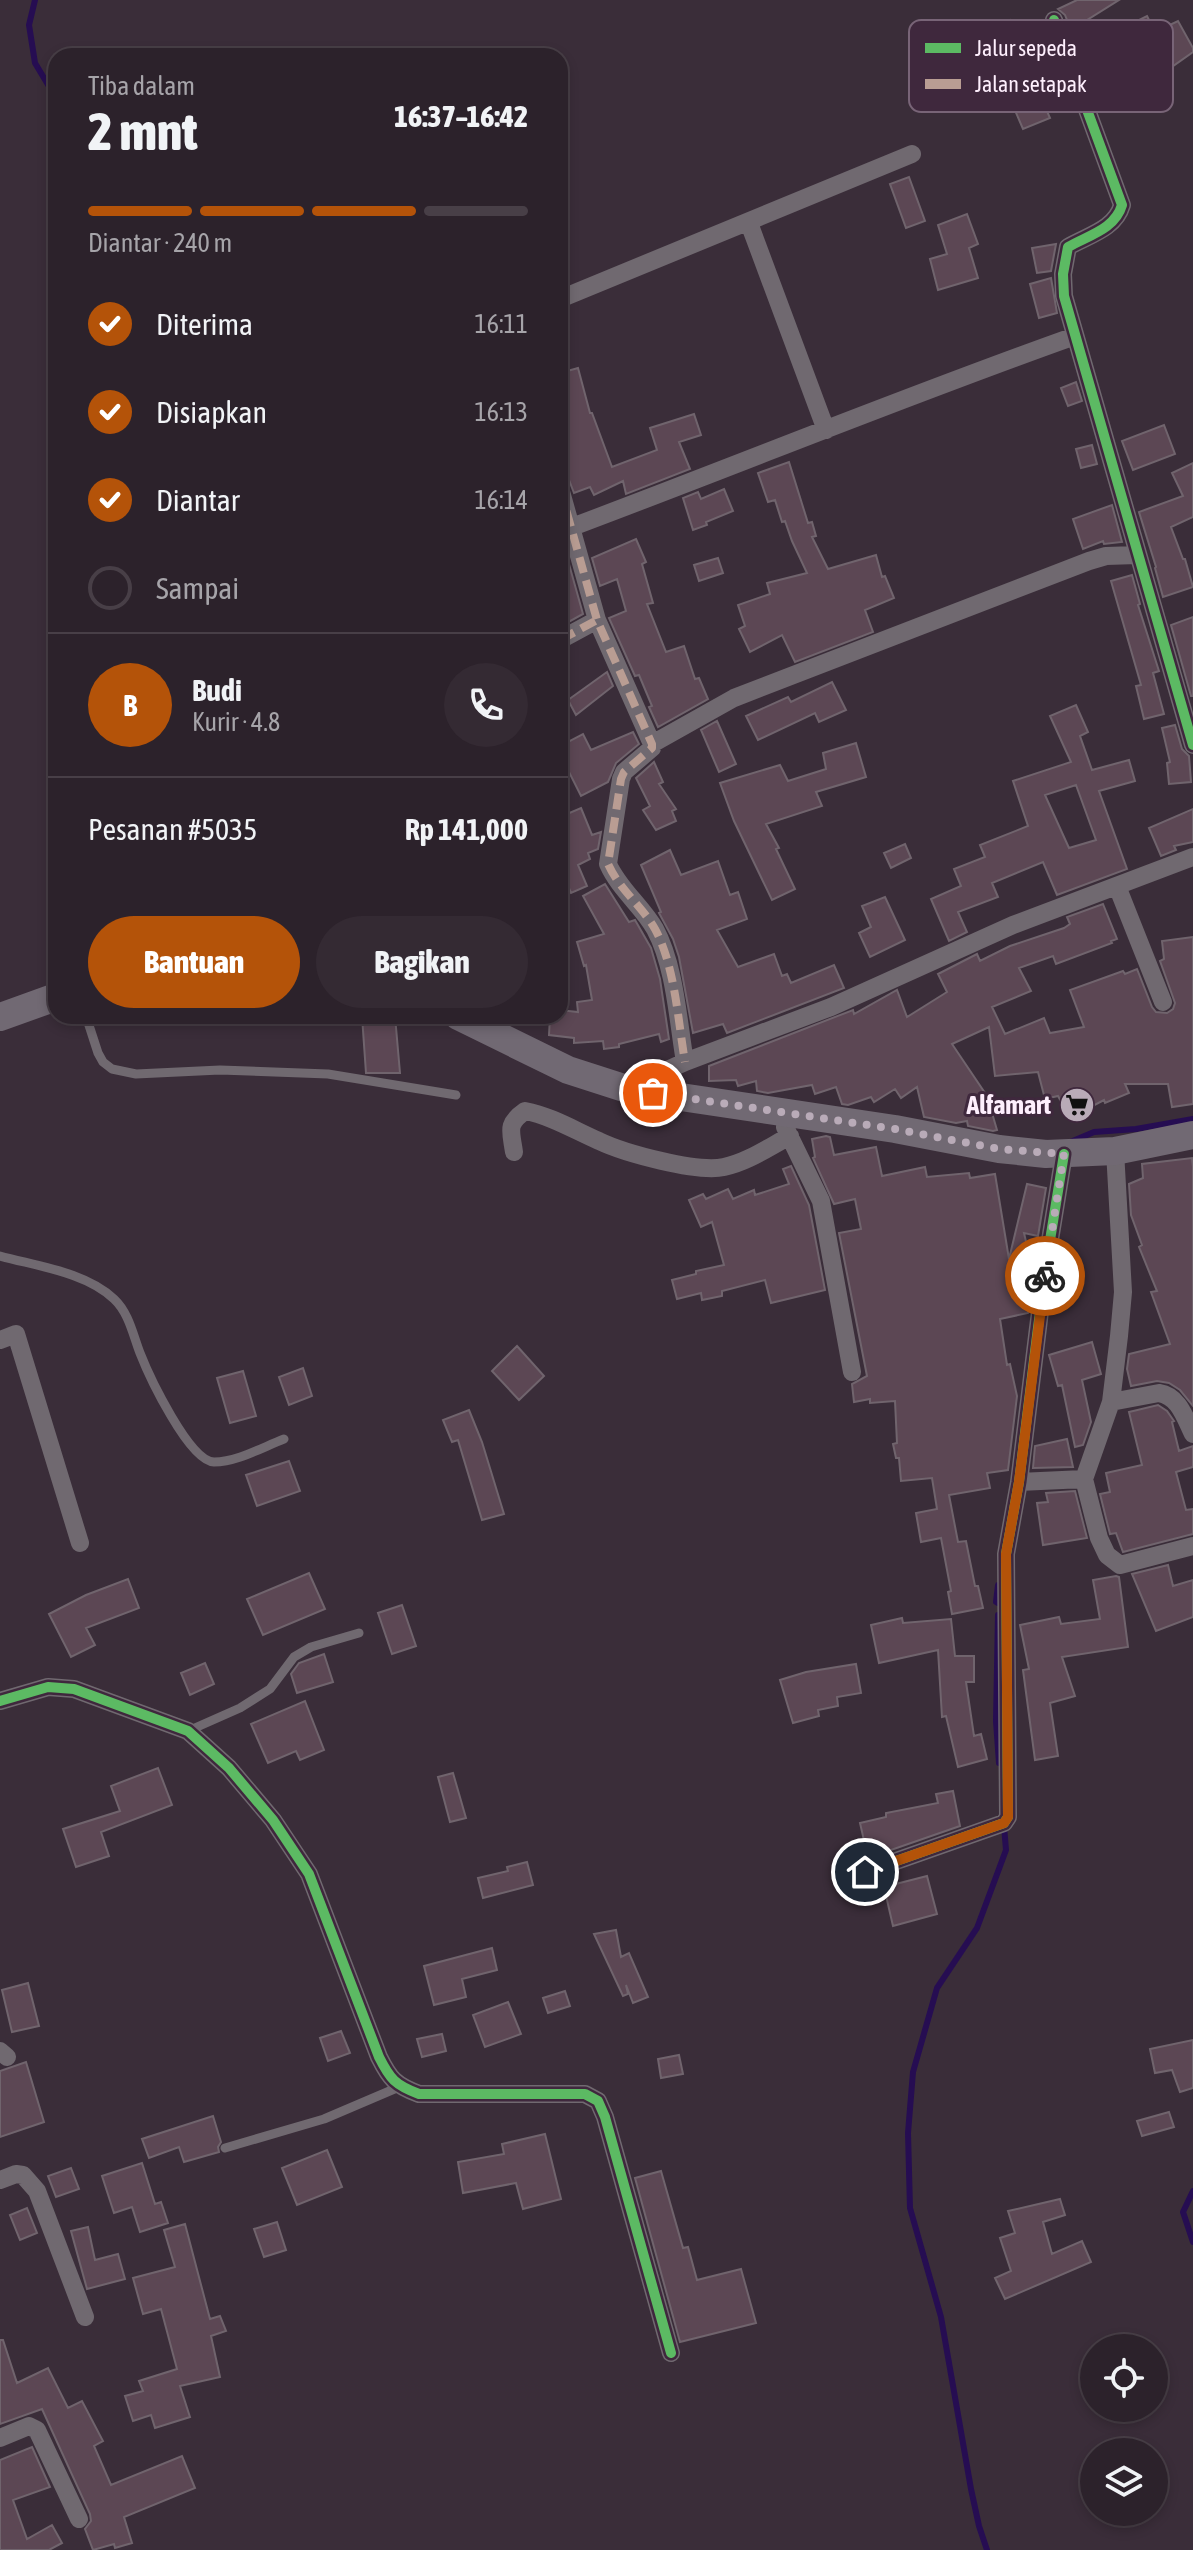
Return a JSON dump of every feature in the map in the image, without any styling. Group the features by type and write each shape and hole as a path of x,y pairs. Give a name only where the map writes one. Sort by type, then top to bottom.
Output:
{"main road":[{"path":"0,1017 48,1000"},
{"path":"474,1024 568,1070 627,1089 895,1129 999,1149 1064,1154 1115,1151 1193,1135"}],"street":[{"path":"1088,112 1122,205 1119,217 1111,225 1068,247 1063,274 1064,296 1193,745"},
{"path":"568,296 912,154"},
{"path":"749,223 826,430"},
{"path":"572,527 938,385 1075,336"},
{"path":"568,514 597,620 652,744 652,748 624,772 621,779 608,864 656,931 667,959 685,1062"},
{"path":"652,744 734,698 1089,561 1106,556 1137,555"},
{"path":"568,636 597,620"},
{"path":"627,1089 685,1062 831,1007 1013,925 1193,857"},
{"path":"1117,886 1163,1002"},
{"path":"514,1152 510,1127 514,1118 525,1111 542,1114 604,1143 699,1169 722,1168 749,1159 790,1136"},
{"path":"776,1111 821,1201 852,1372"},
{"path":"1115,1151 1123,1292 1111,1402 1084,1479 1099,1538 1107,1555 1120,1565 1193,1546"},
{"path":"865,1872 1007,1821 1006,1554 1019,1482 1045,1271 1064,1154"},
{"path":"0,1340 16,1334 80,1543"},
{"path":"1111,1402 1167,1394 1175,1400 1193,1434"},
{"path":"1019,1482 1084,1479"},
{"path":"0,1701 48,1687 74,1689 188,1731 229,1768 273,1820 309,1874 379,2057 399,2087 419,2094 585,2094 598,2101 671,2353"},
{"path":"0,2180 16,2174 23,2175 37,2191 85,2317"},
{"path":"0,2438 29,2426 37,2430 79,2519"}],"lane":[{"path":"89,1024 103,1062 112,1069 136,1074 220,1070 328,1074 456,1095"},
{"path":"0,1256 67,1274 92,1284 114,1299 127,1317 153,1382 189,1443 210,1462 225,1461 284,1439"},
{"path":"188,1731 240,1708 270,1689 294,1657 311,1647 359,1633"},
{"path":"225,2148 324,2119 399,2087"}],"building":[{"path":"1077,0 1119,0 1087,20 1067,20 1058,9"},
{"path":"1178,21 1193,52 1173,66 1173,23"},
{"path":"1016,112 1047,112 1050,118 1023,129"},
{"path":"909,177 925,221 906,228 890,184"},
{"path":"967,214 978,244 969,248 978,278 938,290 930,259 947,254 938,225"},
{"path":"1056,244 1051,271 1037,273 1032,248"},
{"path":"1051,278 1057,313 1039,318 1030,284"},
{"path":"578,368 590,413 612,467 657,450 650,428 694,414 701,435 679,442 690,469 626,494 623,481 594,495 590,487 574,493 568,480 568,371"},
{"path":"1076,382 1082,401 1068,406 1061,388"},
{"path":"1164,425 1175,454 1133,470 1122,441"},
{"path":"1092,445 1097,464 1081,468 1076,449"},
{"path":"789,462 808,523 812,522 816,536 812,537 828,569 876,555 882,577 885,576 894,598 865,610 873,632 795,662 782,635 750,652 739,629 745,626 738,605 770,594 767,583 807,573 785,521 782,522 775,500 768,502 758,473"},
{"path":"1193,463 1193,517 1171,527 1193,587 1163,597 1139,512 1183,496 1172,473"},
{"path":"724,489 733,511 693,530 683,498 698,492 701,499"},
{"path":"1112,505 1122,542 1104,544 1103,541 1083,549 1073,519"},
{"path":"636,539 646,562 642,564 653,603 647,604 666,652 684,646 695,679 699,678 708,699 658,727 639,675 635,676 609,618 626,611 617,579 600,586 592,558"},
{"path":"718,558 723,573 699,581 694,565"},
{"path":"568,561 583,614 568,622"},
{"path":"1132,575 1159,671 1153,673 1164,714 1144,719 1136,686 1141,685 1111,581"},
{"path":"1193,617 1193,696 1191,696 1171,625"},
{"path":"607,672 613,686 576,715 568,700"},
{"path":"832,682 846,710 819,722 815,713 758,740 746,716 788,697 791,702"},
{"path":"1076,705 1088,732 1080,736 1092,770 1129,760 1135,781 1099,791 1127,869 1057,895 1043,862 992,883 998,897 958,912 967,932 949,941 931,899 961,886 954,869 985,857 980,845 1028,826 1013,781 1071,762 1050,716","holes":["1076,785 1096,840 1069,848 1045,795"]},
{"path":"717,721 736,764 719,772 701,730"},
{"path":"1175,725 1182,749 1189,756 1191,782 1169,784 1167,763 1170,762 1162,728"},
{"path":"633,732 639,744 616,763 608,782 581,796 568,770 568,742 583,734 591,750"},
{"path":"856,743 866,777 816,792 822,806 766,824 795,889 772,900 734,821 720,783 780,765 788,781 826,769 823,753"},
{"path":"654,762 663,782 659,784 676,809 672,811 676,821 656,830 643,810 650,806 636,778"},
{"path":"581,808 592,835 601,832 598,849 588,853 590,859 578,865 587,886 571,893 568,886 568,814"},
{"path":"1193,809 1193,842 1174,846 1176,850 1161,856 1149,828"},
{"path":"905,844 911,858 891,868 884,853"},
{"path":"670,850 681,875 718,861 730,895 738,892 747,919 717,930 738,967 774,954 782,976 787,974 791,983 834,965 844,988 727,1033 723,1024 693,1033 679,957 641,865"},
{"path":"605,884 629,922 635,920 651,948 660,979 669,1039 661,1042 659,1034 604,1049 603,1041 574,1043 574,1038 549,1035 550,1024 568,1024 568,1011 578,1012 577,1002 592,1000 586,965 577,942 604,934 583,896"},
{"path":"885,897 905,940 870,957 859,933 871,927 862,906"},
{"path":"1103,904 1117,939 1056,964 1053,956 1019,968 1031,991 992,1007 1005,1034 1044,1018 1050,1033 1084,1027 1070,990 1137,969 1152,1007 1156,1012 1167,1013 1175,1003 1160,961 1164,959 1162,941 1193,937 1193,1104 1172,1107 1168,1084 1125,1084 1129,1093 1105,1103 1104,1100 1070,1118 1058,1096 1045,1099 1038,1072 995,1076 989,1027 952,1044 987,1096 997,1130 993,1131 968,1126 967,1121 956,1123 924,1117 917,1087 901,1098 895,1089 874,1102 871,1097 848,1105 842,1104 836,1087 815,1094 812,1085 768,1093 757,1091 756,1081 738,1086 736,1080 709,1081 709,1066 853,1010 854,1014 897,990 907,1017 947,992 938,974 977,954 980,961 1010,946 1064,928 1070,924 1067,917"},
{"path":"363,1024 396,1024 400,1073 366,1073"},
{"path":"830,1137 834,1155 876,1147 882,1176 925,1167 927,1177 969,1173 970,1178 995,1174 1009,1259 1027,1184 1046,1188 1038,1236 1024,1233 1031,1263 1021,1265 1028,1313 1000,1319 1007,1365 1010,1364 1017,1396 1008,1470 987,1473 990,1488 949,1495 958,1542 966,1541 983,1608 952,1614 941,1538 921,1542 916,1513 937,1509 932,1478 901,1481 899,1458 896,1458 893,1444 897,1443 895,1401 870,1403 870,1399 854,1402 852,1384 867,1376 839,1233 861,1229 855,1199 834,1204 813,1158 812,1139"},
{"path":"1192,1158 1193,1406 1180,1390 1169,1383 1157,1381 1131,1386 1127,1369 1129,1354 1170,1344 1151,1292 1157,1291 1139,1247 1142,1245 1131,1215 1129,1184 1143,1178 1142,1164"},
{"path":"791,1166 809,1205 825,1290 771,1303 765,1280 722,1291 722,1296 702,1300 701,1293 677,1299 672,1280 724,1265 712,1222 701,1227 689,1200 703,1194 706,1199 728,1189 733,1199 754,1190 755,1195 789,1184 783,1169"},
{"path":"1092,1342 1101,1374 1082,1380 1091,1422 1083,1445 1075,1447 1062,1385 1058,1386 1049,1355"},
{"path":"517,1346 544,1376 519,1400 492,1371"},
{"path":"303,1368 312,1396 289,1405 279,1377"},
{"path":"243,1371 256,1416 230,1423 217,1378"},
{"path":"1158,1405 1174,1421 1179,1451 1193,1446 1193,1467 1176,1472 1186,1510 1193,1509 1193,1534 1123,1552 1116,1533 1110,1534 1100,1494 1110,1492 1106,1473 1142,1465 1129,1412"},
{"path":"469,1410 504,1514 482,1520 458,1440 452,1442 443,1420"},
{"path":"1067,1439 1073,1467 1033,1468 1035,1446"},
{"path":"289,1461 300,1491 257,1506 246,1475"},
{"path":"1075,1491 1087,1538 1043,1545 1037,1503 1048,1502 1046,1493"},
{"path":"1168,1565 1173,1586 1193,1580 1193,1617 1156,1631 1132,1574"},
{"path":"309,1573 325,1609 263,1635 247,1599"},
{"path":"1119,1577 1128,1647 1062,1657 1075,1696 1050,1703 1058,1756 1035,1760 1023,1670 1029,1669 1020,1625 1059,1617 1061,1624 1100,1619 1093,1580"},
{"path":"128,1579 139,1608 86,1628 95,1645 71,1657 49,1614"},
{"path":"402,1605 416,1646 392,1654 378,1613"},
{"path":"902,1618 903,1623 951,1619 955,1656 974,1656 974,1682 966,1682 974,1736 981,1734 987,1759 958,1767 946,1716 942,1717 938,1650 879,1663 871,1625"},
{"path":"324,1654 333,1682 297,1693 291,1674 299,1663"},
{"path":"205,1663 214,1684 190,1695 181,1673"},
{"path":"856,1664 861,1693 837,1697 838,1706 818,1710 819,1716 793,1723 780,1680 806,1672"},
{"path":"305,1701 324,1750 300,1760 296,1751 268,1763 251,1724"},
{"path":"158,1768 172,1805 101,1832 109,1856 76,1867 63,1829 120,1811 111,1786"},
{"path":"453,1773 466,1818 450,1822 438,1777"},
{"path":"953,1791 960,1826 868,1858 860,1823 886,1817 886,1813 938,1803 936,1794"},
{"path":"527,1862 533,1885 483,1898 478,1878 508,1871 507,1867"},
{"path":"927,1876 937,1914 893,1926 884,1887"},
{"path":"616,1930 621,1957 629,1953 648,1997 633,2003 626,1985 628,1994 623,1996 594,1934"},
{"path":"492,1948 497,1970 462,1979 466,1997 434,2005 424,1966"},
{"path":"28,1983 39,2026 12,2032 2,1990"},
{"path":"565,1991 570,2006 548,2013 543,1998"},
{"path":"508,2002 521,2034 485,2047 473,2015"},
{"path":"341,2031 350,2053 328,2061 320,2038"},
{"path":"442,2034 446,2051 422,2057 417,2039"},
{"path":"1193,2040 1193,2088 1180,2092 1172,2070 1155,2073 1150,2049"},
{"path":"679,2055 683,2074 661,2078 658,2059"},
{"path":"26,2062 44,2122 0,2137 0,2071"},
{"path":"1169,2112 1174,2127 1142,2136 1137,2121"},
{"path":"213,2116 221,2142 219,2152 184,2162 179,2147 149,2158 142,2139"},
{"path":"545,2134 561,2199 523,2209 516,2183 463,2193 458,2162 504,2154 502,2144"},
{"path":"327,2150 342,2187 297,2205 282,2168"},
{"path":"142,2163 155,2204 161,2202 168,2223 140,2232 132,2207 114,2213 102,2176"},
{"path":"71,2168 79,2189 56,2197 48,2176"},
{"path":"661,2171 683,2248 688,2247 697,2280 741,2269 756,2323 680,2342 635,2178"},
{"path":"1060,2199 1065,2215 1043,2222 1052,2254 1082,2241 1091,2262 1005,2299 995,2278 1011,2271 1000,2238 1015,2233 1008,2211"},
{"path":"27,2208 37,2233 20,2240 10,2215"},
{"path":"277,2222 286,2250 264,2257 254,2229"},
{"path":"185,2224 210,2319 220,2316 226,2331 211,2336 220,2377 180,2386 190,2417 155,2428 151,2415 133,2421 125,2396 143,2391 139,2381 177,2369 161,2309 143,2314 133,2278 175,2267 164,2230"},
{"path":"88,2227 95,2260 118,2254 125,2279 87,2289 71,2231"},
{"path":"0,2340 3,2340 17,2383 48,2368 68,2408 82,2401 103,2441 94,2446 111,2485 182,2456 195,2488 124,2517 132,2543 93,2550 85,2529 91,2521 90,2514 42,2409 0,2424"},
{"path":"32,2447 50,2487 13,2500 27,2539 52,2525 62,2543 49,2550 0,2550 0,2460"}],"waterway":[{"path":"35,0 29,25 35,63 48,85"},
{"path":"1068,1143 1094,1132 1136,1129 1193,1119"},
{"path":"998,1585 998,1603"},
{"path":"998,1615 996,1721 999,1763"},
{"path":"987,2550 971,2489 941,2317 910,2208 908,2133 913,2072 937,1988 977,1928 1006,1850 1004,1826"},
{"path":"1193,2191 1183,2212 1193,2242"}],"marked path":[{"path":"568,517 597,620 652,744 652,748 624,772 621,779 608,864 650,921 662,944 675,994 685,1062"},
{"path":"568,636 597,620"}],"cycle path":[{"path":"1088,112 1122,205 1107,226 1068,247 1063,274 1064,296 1193,745"},
{"path":"865,1872 1004,1823 1008,1817 1006,1554 1019,1482 1045,1271 1064,1154"},
{"path":"0,1701 48,1687 74,1689 188,1731 229,1768 273,1820 309,1874 379,2057 390,2076 404,2088 419,2094 585,2094 598,2101 671,2353"}],"way so far":[{"path":"653,1093 895,1129 999,1149 1064,1154 1045,1276"}],"place":[{"name":"Alfamart","path":"1077,1105"}],"route":[{"path":"865,1872 1007,1821 1006,1554 1019,1482 1045,1276"}]}
